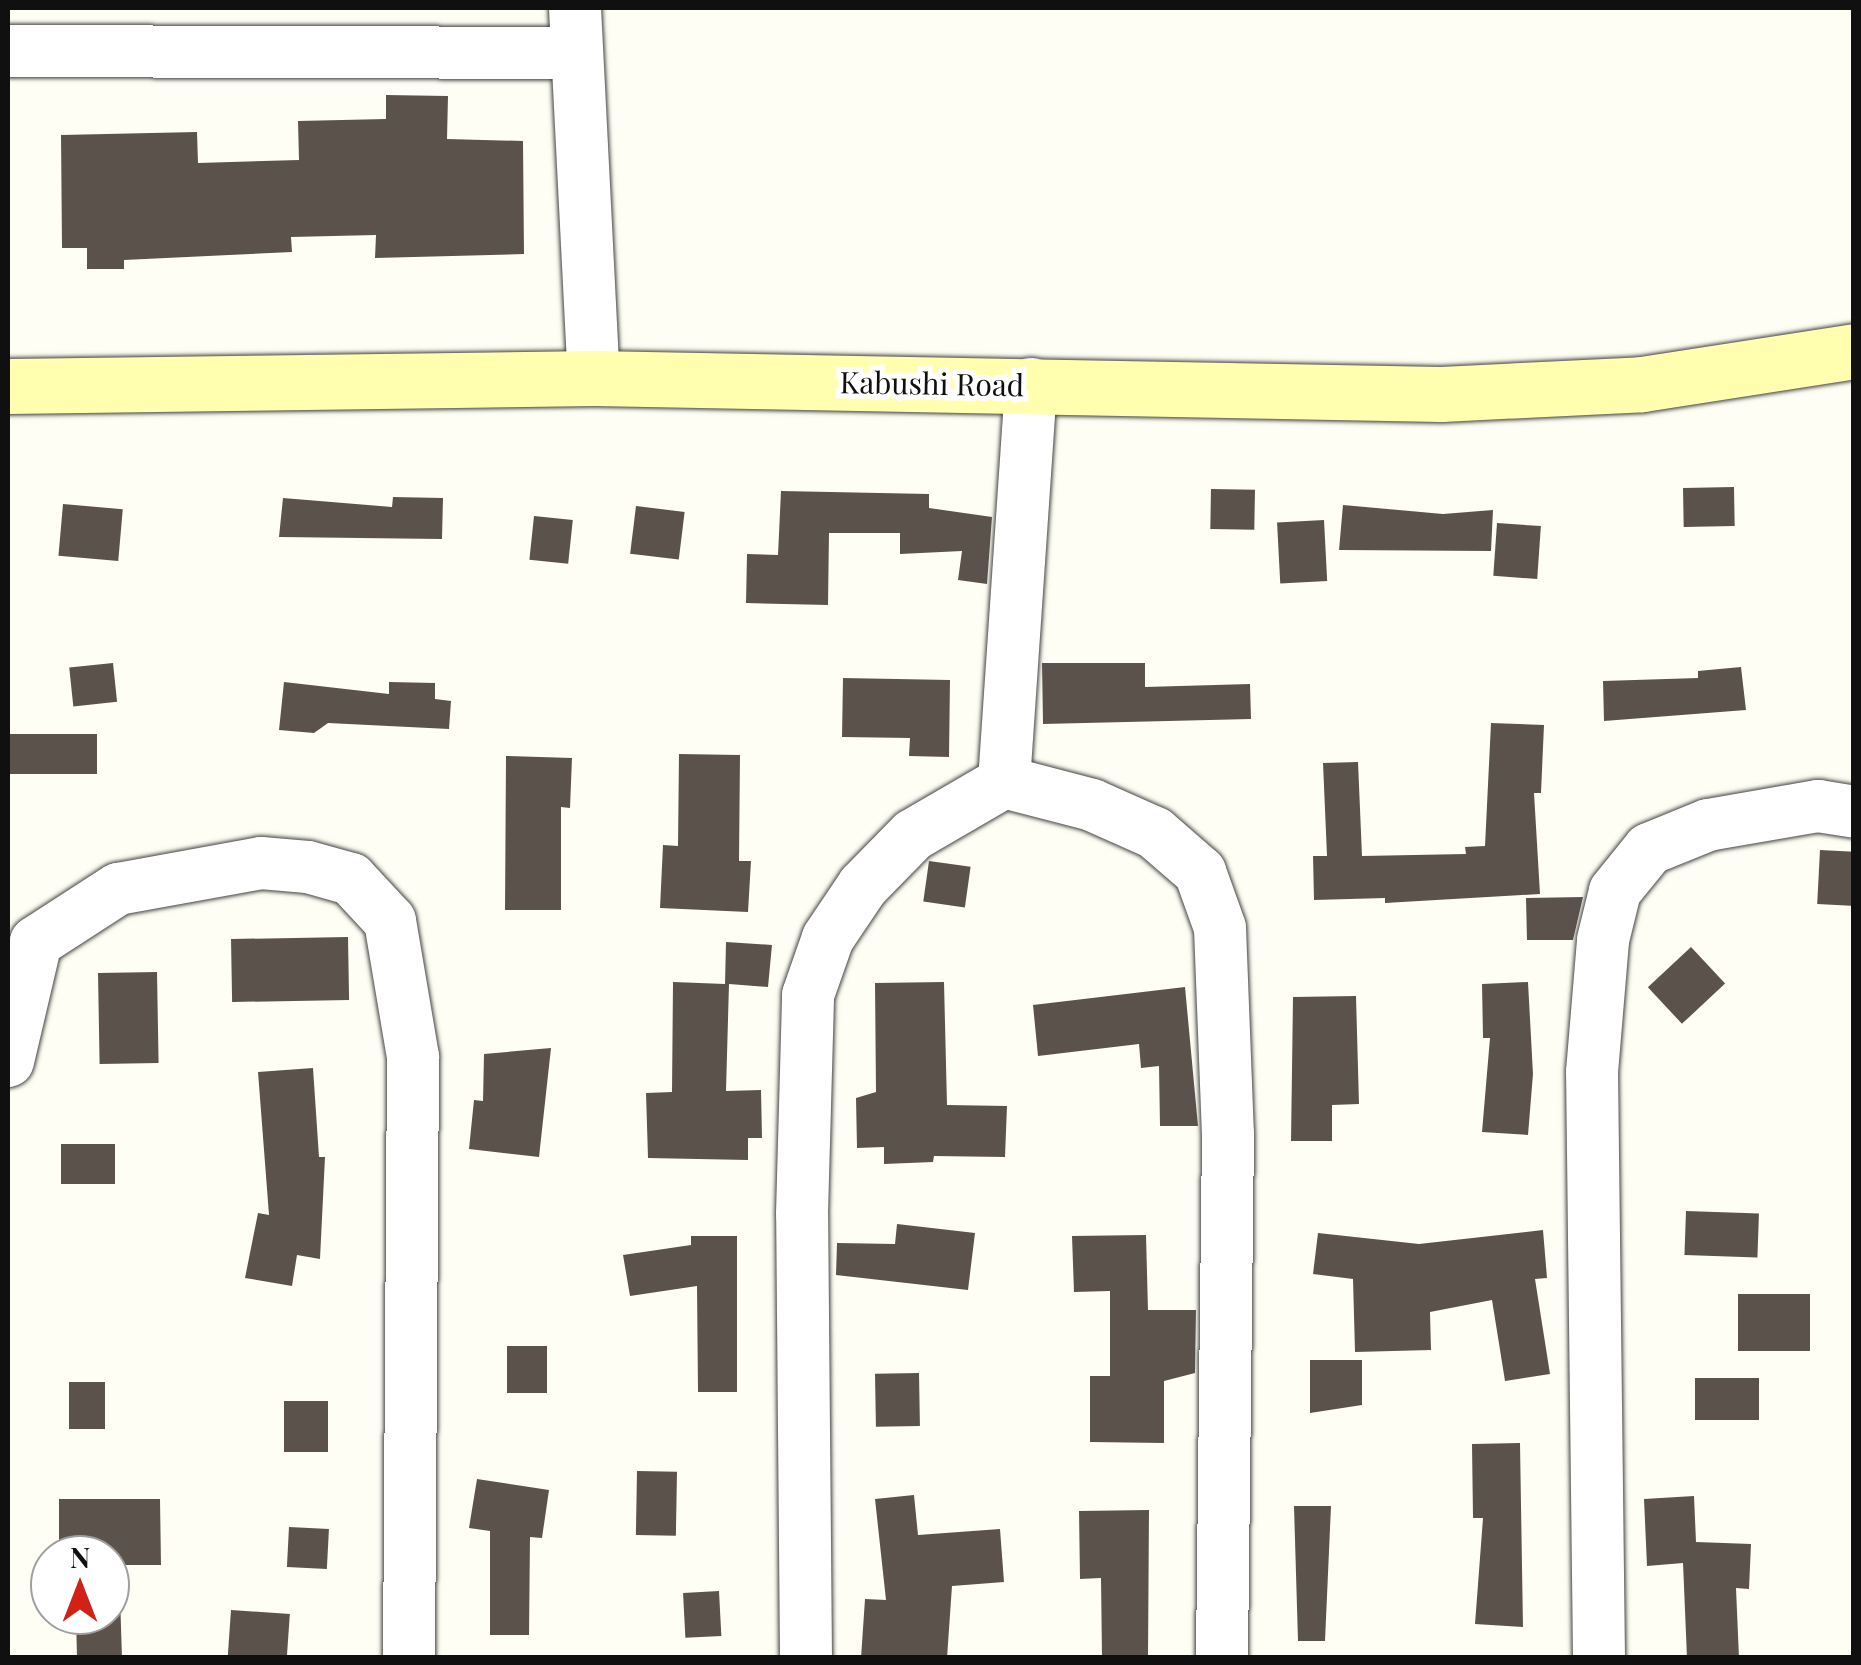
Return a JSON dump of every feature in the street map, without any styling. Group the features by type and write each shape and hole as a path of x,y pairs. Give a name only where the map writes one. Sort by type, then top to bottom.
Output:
{"main road":[{"name":"Kabushi Road","path":"8,386 594,378 1441,394 1642,384 1854,351"}],"street":[{"path":"8,51 575,30 594,378"},
{"path":"1004,782 1030,384"},
{"path":"806,1658 802,1214 808,995 828,938 863,886 913,835 1004,782 1092,806 1156,834 1200,872 1220,928 1228,1134 1222,1658"},
{"path":"1586,1653 1592,1072 1603,940 1615,891 1650,849 1708,824 1818,806 1854,812"},
{"path":"8,1062 36,942 118,890 261,863 308,866 351,879 390,921 413,1056 409,1658"}],"building":[{"path":"386,95 448,96 447,139 523,141 524,254 375,258 376,235 291,237 292,252 124,260 124,269 87,269 87,248 62,248 61,135 197,132 198,163 299,160 298,121 386,119"},
{"path":"1734,487 1735,526 1684,527 1683,488"},
{"path":"1211,489 1255,490 1254,530 1210,529"},
{"path":"781,491 929,494 929,508 992,517 987,584 958,580 962,551 900,554 900,533 829,533 828,605 746,603 747,554 778,555"},
{"path":"393,497 443,498 442,539 279,537 283,498 392,507"},
{"path":"63,504 123,509 118,561 58,556"},
{"path":"1343,505 1443,514 1493,510 1491,551 1339,550"},
{"path":"636,506 685,512 679,560 630,554"},
{"path":"534,516 573,520 568,564 529,560"},
{"path":"1324,520 1327,581 1280,583 1277,522"},
{"path":"1497,523 1541,526 1537,579 1493,576"},
{"path":"113,663 117,702 73,706 69,668"},
{"path":"1042,663 1145,663 1145,687 1250,684 1251,719 1043,724"},
{"path":"1741,667 1746,710 1604,721 1603,681 1698,678 1698,671"},
{"path":"843,678 950,680 949,757 909,756 910,738 842,737"},
{"path":"284,682 389,694 389,682 435,683 435,699 451,701 449,729 328,723 314,733 279,730"},
{"path":"1491,723 1544,725 1541,793 1534,793 1540,894 1385,903 1385,898 1314,900 1313,856 1327,856 1323,763 1358,762 1362,856 1466,854 1465,847 1485,846"},
{"path":"8,734 97,734 97,774 8,774"},
{"path":"679,754 740,755 739,861 751,861 748,912 660,908 663,845 678,846"},
{"path":"506,756 572,758 570,808 561,807 561,910 505,910"},
{"path":"1820,850 1854,852 1851,906 1817,904"},
{"path":"929,861 971,867 965,907 923,902"},
{"path":"1583,897 1573,940 1527,940 1526,898"},
{"path":"348,937 349,1000 232,1002 231,939"},
{"path":"726,942 772,945 768,987 729,984 726,1091 761,1090 762,1138 748,1138 748,1160 648,1158 646,1093 672,1092 673,982 725,984"},
{"path":"1691,947 1725,984 1682,1024 1648,987"},
{"path":"157,972 159,1063 100,1064 98,973"},
{"path":"944,982 947,1105 1007,1106 1005,1157 934,1156 933,1162 884,1164 884,1147 857,1148 856,1098 876,1092 875,983"},
{"path":"1528,982 1533,1074 1528,1135 1482,1132 1490,1038 1483,1038 1482,984"},
{"path":"1185,987 1198,1126 1160,1126 1159,1066 1141,1068 1139,1044 1038,1056 1033,1005"},
{"path":"1356,996 1359,1104 1332,1105 1332,1141 1291,1141 1293,997"},
{"path":"551,1048 539,1157 469,1149 474,1100 483,1101 484,1054"},
{"path":"313,1068 319,1157 325,1157 320,1259 297,1255 292,1286 245,1278 258,1213 269,1215 258,1072"},
{"path":"61,1144 115,1144 115,1184 61,1184"},
{"path":"1686,1211 1759,1214 1757,1258 1684,1255"},
{"path":"897,1224 975,1233 968,1290 836,1275 837,1243 895,1244"},
{"path":"1543,1230 1547,1278 1535,1279 1550,1374 1505,1381 1492,1300 1430,1312 1431,1350 1355,1352 1353,1279 1313,1274 1318,1233 1419,1244"},
{"path":"1146,1235 1148,1310 1196,1310 1195,1373 1164,1381 1164,1443 1090,1442 1090,1376 1110,1376 1110,1291 1074,1292 1072,1236"},
{"path":"691,1236 737,1236 737,1392 698,1392 697,1286 630,1296 623,1255 691,1245"},
{"path":"1738,1294 1810,1294 1810,1351 1738,1351"},
{"path":"507,1346 547,1346 547,1393 507,1393"},
{"path":"1310,1360 1362,1360 1362,1405 1310,1413"},
{"path":"919,1373 920,1426 876,1427 875,1374"},
{"path":"1695,1378 1759,1378 1759,1420 1695,1420"},
{"path":"69,1382 105,1382 105,1429 69,1429"},
{"path":"284,1401 328,1401 328,1452 284,1452"},
{"path":"1520,1443 1523,1627 1475,1624 1483,1518 1473,1518 1472,1444"},
{"path":"637,1471 677,1472 676,1536 636,1535"},
{"path":"477,1479 549,1490 542,1538 530,1537 529,1635 490,1635 490,1531 469,1528"},
{"path":"914,1495 918,1535 1000,1529 1004,1582 952,1586 947,1658 861,1658 865,1599 886,1600 875,1499"},
{"path":"1694,1496 1696,1542 1751,1544 1749,1589 1736,1588 1739,1658 1687,1658 1683,1563 1647,1566 1644,1499"},
{"path":"59,1499 160,1499 161,1565 130,1565 130,1535 59,1535"},
{"path":"1294,1506 1331,1506 1325,1641 1298,1641"},
{"path":"1149,1510 1148,1658 1102,1658 1101,1578 1080,1579 1079,1511"},
{"path":"289,1527 329,1529 327,1569 287,1567"},
{"path":"719,1591 721,1636 685,1638 683,1593"},
{"path":"231,1610 290,1614 287,1658 228,1658"},
{"path":"76,1635 121,1635 122,1658 77,1658"}]}
